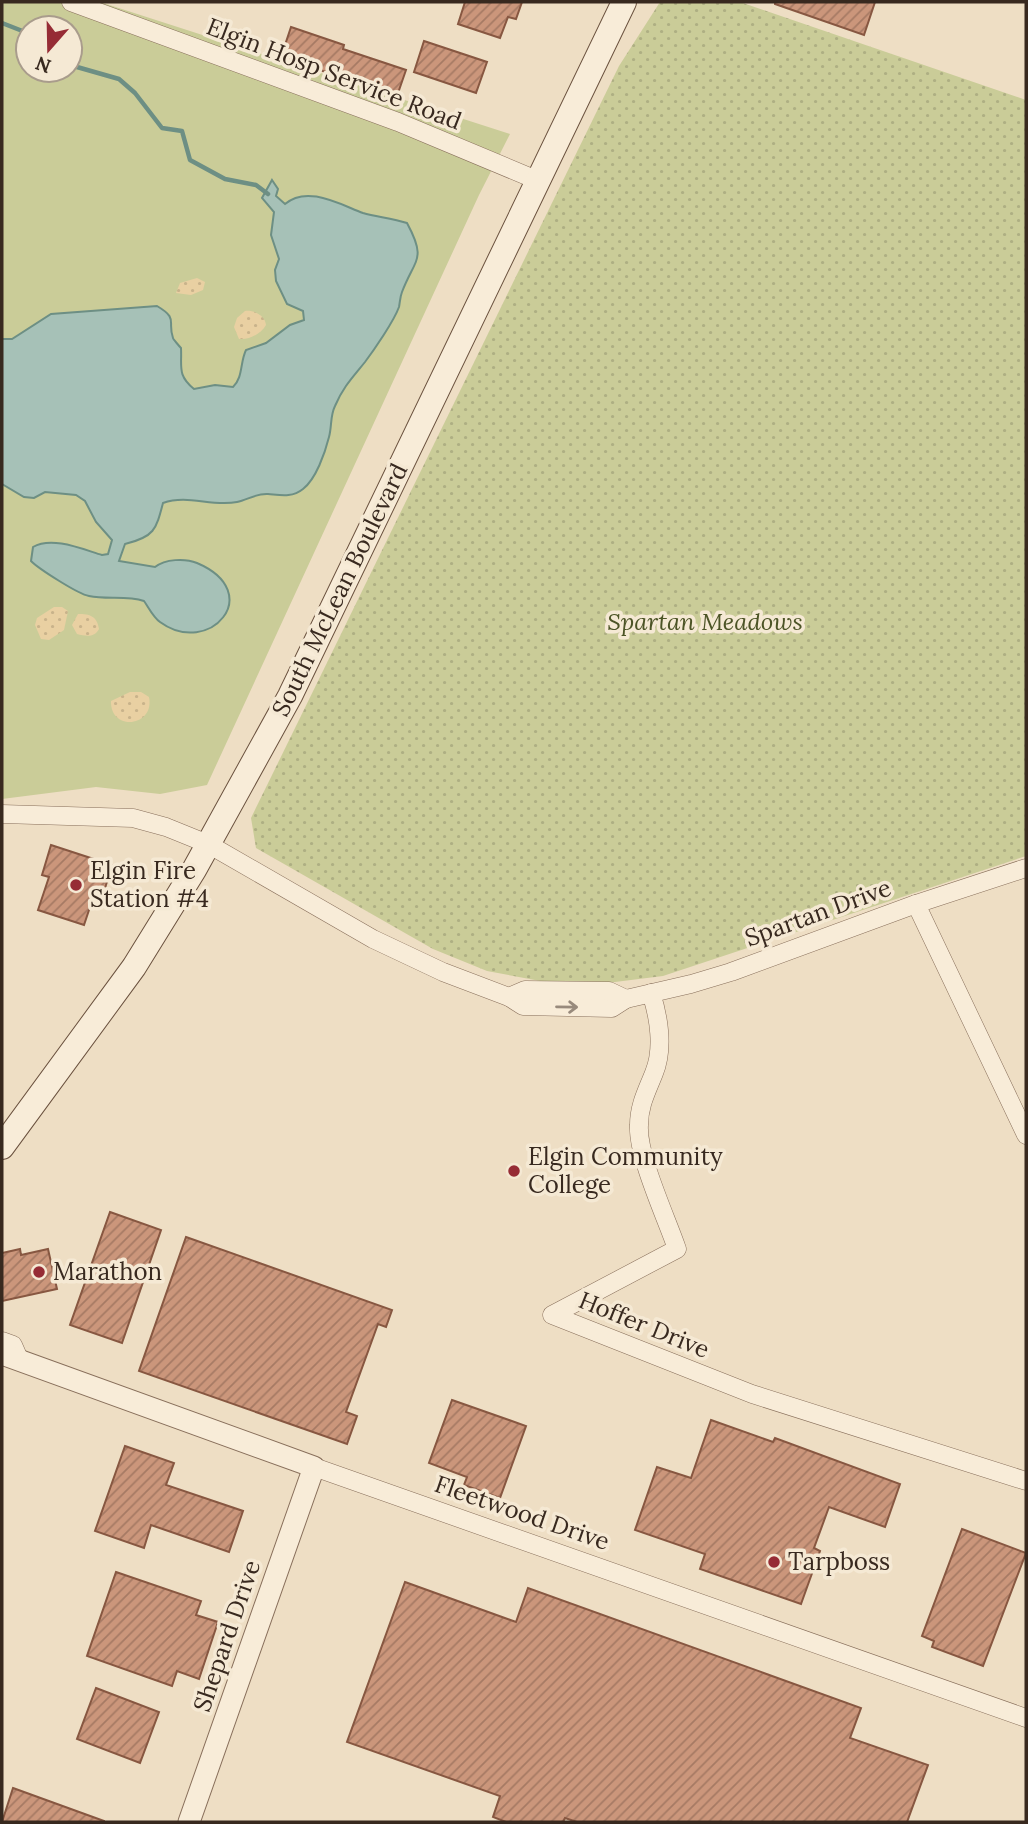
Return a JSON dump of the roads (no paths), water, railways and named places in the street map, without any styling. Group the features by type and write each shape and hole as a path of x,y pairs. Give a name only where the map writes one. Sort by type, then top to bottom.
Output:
{"main road":[{"name":"South McLean Boulevard","path":"2,1147 134,967 208,844 290,696 624,2"}],"street":[{"name":"Elgin Hosp Service Road","path":"71,2 398,122 539,181"},
{"name":"Spartan Drive","path":"2,814 133,818 166,827 208,844 373,939 443,972 509,997 523,1006 612,1008 626,999 731,972 916,904 1026,868"},
{"path":"916,904 1026,1135"},
{"name":"Hoffer Drive","path":"651,993 656,1010 659,1045 655,1071 642,1100 638,1126 640,1146 677,1249 552,1315 752,1394 1026,1481"},
{"path":"2,1341 13,1345 11,1357"},
{"name":"Fleetwood Drive","path":"11,1357 314,1467 1026,1718"},
{"name":"Shepard Drive","path":"189,1822 314,1467"}],"waterway":[{"path":"2,23 14,28"},
{"path":"84,69 119,79 135,93 162,128 182,131 190,160 225,179 256,185 268,194"}],"place":[{"name":"Elgin Fire Station #4","path":"76,885"},
{"name":"Elgin Community College","path":"514,1171"},
{"name":"Marathon","path":"39,1272"},
{"name":"Tarpboss","path":"774,1562"}],"park label":[{"name":"Spartan Meadows","path":"705,622"}]}
